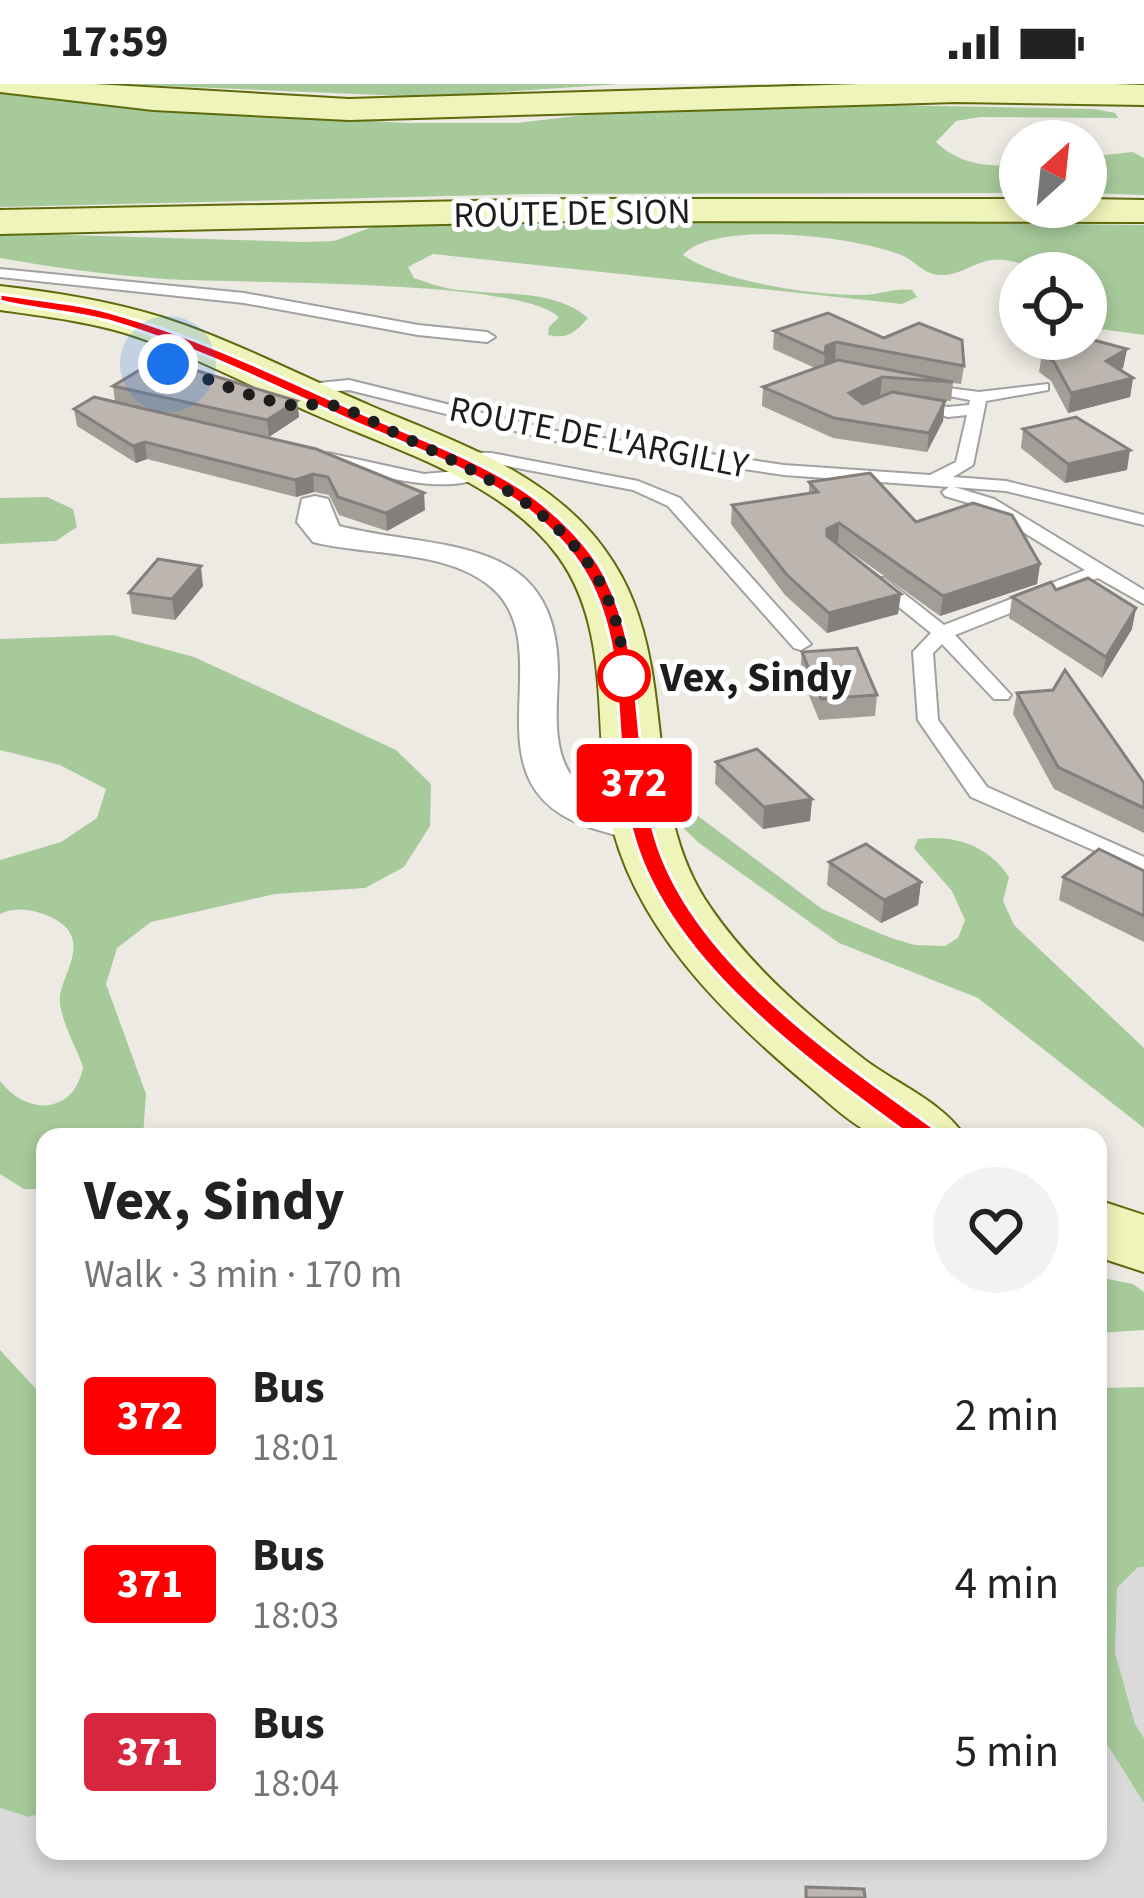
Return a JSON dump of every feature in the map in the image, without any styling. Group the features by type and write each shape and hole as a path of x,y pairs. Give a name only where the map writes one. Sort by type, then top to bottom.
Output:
{"main road":[{"path":"7,84 200,104 348,110 919,88 1144,95"},
{"name":"ROUTE DE SION","path":"0,222 575,210 1144,211"},
{"path":"0,298 142,325 463,466 551,520 595,572 611,612 624,666 627,734 642,828 681,909 737,984 806,1049 916,1128"},
{"path":"1107,1231 1144,1245"}],"street":[{"path":"315,507 316,523 326,534 456,557 506,580 531,611 540,636 533,714 536,741 549,774 572,802 589,812 642,828"}],"lane":[{"path":"0,273 244,298 418,330 488,337"},
{"path":"896,382 977,403"},
{"name":"ROUTE DE L'ARGILLY","path":"300,398 349,385 556,436 784,470 1006,486 1144,520"},
{"path":"888,402 948,412 1042,387"},
{"path":"934,481 964,464 977,403"},
{"path":"318,456 424,479 491,458 638,486 674,502 801,644"},
{"name":"ROUTE DE L'ARGILLY","path":"903,478 988,503 1144,598"},
{"path":"854,565 942,633 1001,695"},
{"path":"1100,571 942,633 923,652 928,720 979,792 1144,866"}],"shaded area":[{"path":"1138,1567 1144,1567 1144,1738 1135,1724 1115,1653 1117,1588"},
{"path":"1107,1744 1144,1803 1144,1898 0,1898 0,1808 27,1817 36,1814 36,1860 1107,1860"}],"green space":[{"path":"118,84 621,84 428,97"},
{"path":"0,92 137,108 407,123 517,123 618,111 832,104 1095,109 1118,118 956,121 936,142 955,156 999,165 999,193 529,194 0,207"},
{"path":"1133,152 1144,158 1144,195 1107,194 1107,155"},
{"path":"660,219 999,223 999,228 1144,225 1144,335 1107,330 1107,252 999,252 999,260 940,275 881,248 788,235 724,237 683,255 722,273 797,290 865,295 912,290 917,297 902,304 433,254 408,267 414,278 437,286 543,298 588,318 571,334 561,336 548,335 559,317 533,304 490,295 372,285 165,279 0,258 0,233 303,242 334,241 389,221 568,225"},
{"path":"47,497 73,509 77,527 56,541 0,544 0,498"},
{"path":"113,635 194,657 396,750 431,784 430,826 404,867 365,888 275,894 151,922 117,948 106,984 146,1094 144,1128 36,1128 36,1189 24,1189 0,1174 0,1081 36,1105 60,1102 78,1083 83,1067 60,1004 74,946 62,924 40,913 0,914 0,860 61,842 97,818 106,789 60,765 0,750 0,639"},
{"path":"678,801 822,909 915,945 945,946 958,938 965,920 952,891 914,848 918,839 958,841 992,857 1009,877 1003,901 1014,925 1144,1048 1144,1128 978,998 839,943 699,843 672,817 672,804"},
{"path":"1107,1279 1133,1284 1144,1292 1144,1330 1107,1332"},
{"path":"0,1350 36,1389 36,1815 28,1817 0,1808"},
{"path":"1144,1387 1144,1567 1138,1567 1117,1588 1115,1653 1135,1724 1144,1738 1144,1803 1107,1744 1107,1388"}],"building":[{"path":"828,313 884,338 919,323 962,340 964,366 836,342 826,346 825,354 774,331"},
{"path":"1107,344 1127,349 1106,361 1133,378 1071,393 1054,362 1107,360"},
{"path":"158,359 297,401 267,420 113,386"},
{"path":"838,360 953,382 882,377 849,393 863,404 892,392 945,401 929,433 834,418 763,387"},
{"path":"94,397 316,449 424,493 386,513 338,497 328,477 313,474 295,480 145,442 133,446 74,409"},
{"path":"1076,417 1130,450 1068,464 1023,429"},
{"path":"870,473 916,522 973,503 1012,515 1040,564 943,596 839,523 827,529 827,536 901,594 829,613 787,575 732,505 818,492 809,482"},
{"path":"158,559 201,566 172,599 129,593"},
{"path":"1088,578 1136,608 1106,657 1012,597 1051,582 1056,590"},
{"path":"857,648 877,695 821,699 802,652"},
{"path":"1065,670 1144,783 1144,808 1058,767 1017,693 1053,690"},
{"path":"757,749 812,799 764,807 716,762"},
{"path":"866,844 921,882 884,900 829,862"},
{"path":"1099,849 1144,871 1144,916 1063,877"},
{"path":"806,1887 864,1889 865,1898 806,1898"}],"bus line":[{"name":"372","path":"0,298 109,316 189,342 447,457 521,497 551,520 595,572 611,612 624,666 627,734 639,818 652,856 681,909 737,984 791,1037 915,1128"}],"place":[{"name":"Vex, Sindy","path":"624,676"}],"route":[{"path":"168,364 293,406 328,404 447,457 521,497 572,541 595,572 611,612 624,676"}]}
